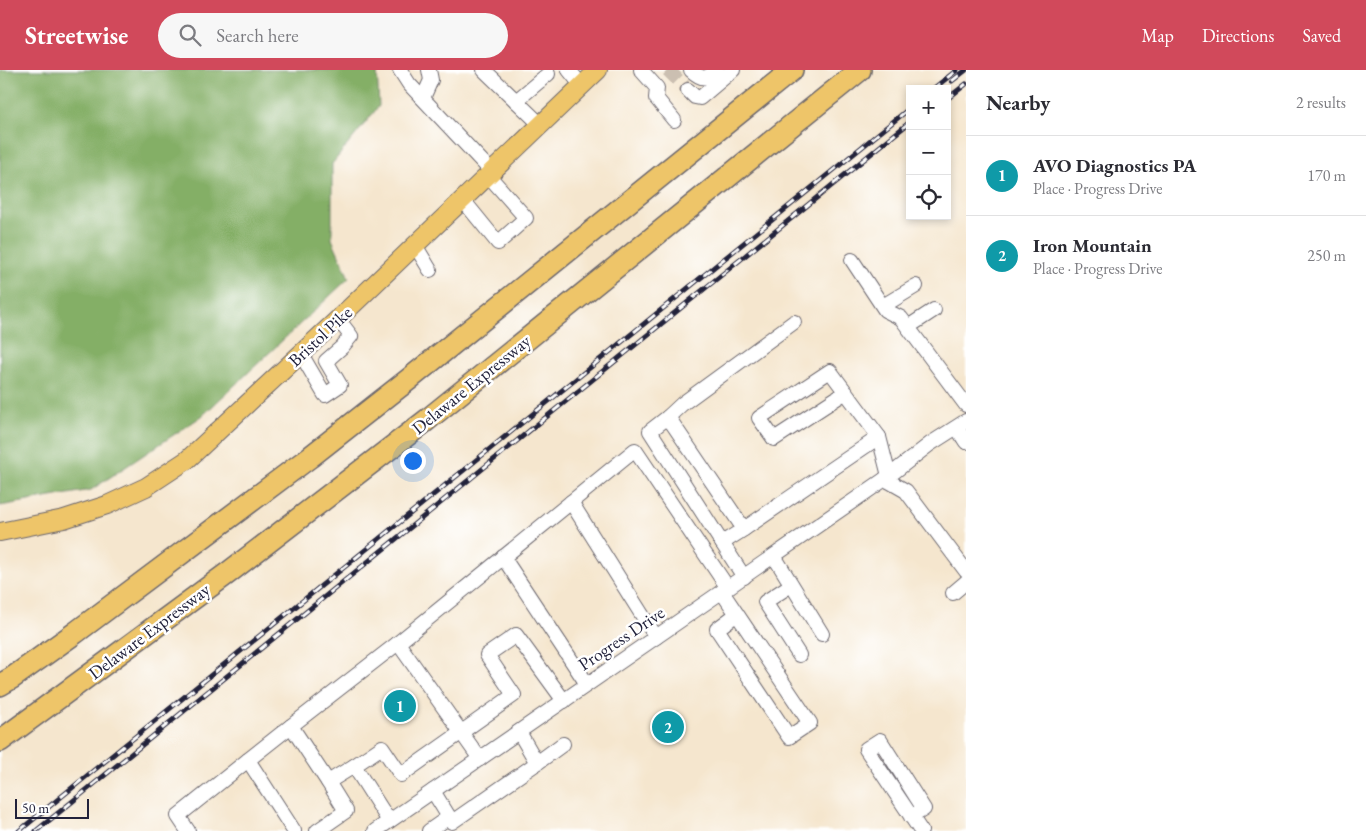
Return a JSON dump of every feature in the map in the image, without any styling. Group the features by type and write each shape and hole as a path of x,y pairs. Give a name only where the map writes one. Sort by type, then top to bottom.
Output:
{"highway":[{"path":"0,685 75,633 310,457 792,70"},
{"name":"Delaware Expressway","path":"0,741 33,719 228,573 427,420 860,70"},
{"path":"0,751 33,719"}],"main road":[{"name":"Bristol Pike","path":"0,532 86,513 121,500 174,470 200,449 301,354 598,70"}],"street":[{"path":"400,70 409,84 441,117 526,218 498,243 463,200"},
{"path":"423,98 430,80 429,70"},
{"path":"484,70 541,125"},
{"path":"569,70 582,86"},
{"path":"641,70 657,88 656,98 674,120"},
{"path":"691,70 704,78 718,70"},
{"path":"709,91 712,80 723,70"},
{"path":"688,90 697,98 702,97 733,70"},
{"path":"516,101 548,74"},
{"path":"415,245 430,270"},
{"path":"852,260 885,310 901,318 966,405"},
{"path":"883,306 916,286"},
{"path":"908,327 934,310"},
{"path":"301,354 324,395 340,385 326,361 351,336 338,319"},
{"path":"744,577 650,431 682,404 794,322"},
{"path":"846,392 774,439 760,418 830,371 846,392 879,437 887,478 906,491 966,571"},
{"path":"668,417 744,529"},
{"path":"961,425 966,442"},
{"name":"Progress Drive","path":"374,831 887,478 930,444 961,425"},
{"path":"722,543 879,437"},
{"path":"188,831 178,816 398,643 636,450 725,590 737,614 810,723 789,737 717,629 737,614"},
{"path":"571,502 656,637"},
{"path":"774,556 822,634"},
{"path":"503,557 587,684"},
{"path":"953,592 966,582"},
{"path":"792,585 765,602 800,655"},
{"path":"328,782 382,747 401,775 514,695 487,655 516,636 564,701"},
{"path":"398,643 480,759"},
{"path":"292,726 346,812 317,831"},
{"path":"519,732 538,763"},
{"path":"912,817 924,809 880,740 866,749 921,831"},
{"path":"429,831 453,824 563,744"},
{"path":"248,760 294,831"},
{"path":"354,766 389,821"},
{"path":"433,791 453,824"}],"green space":[{"path":"0,70 377,70 379,106 332,164 332,239 349,278 202,416 91,490 0,506"}],"tunnel":[{"path":"668,70 688,90"}],"railway":[{"path":"938,85 957,70"},
{"path":"952,81 966,70"},
{"path":"951,96 966,84"},
{"path":"19,831 906,111"},
{"path":"36,831 906,125"}],"place":[{"name":"AVO Diagnostics PA","path":"400,706"},
{"name":"Iron Mountain","path":"668,727"}]}
